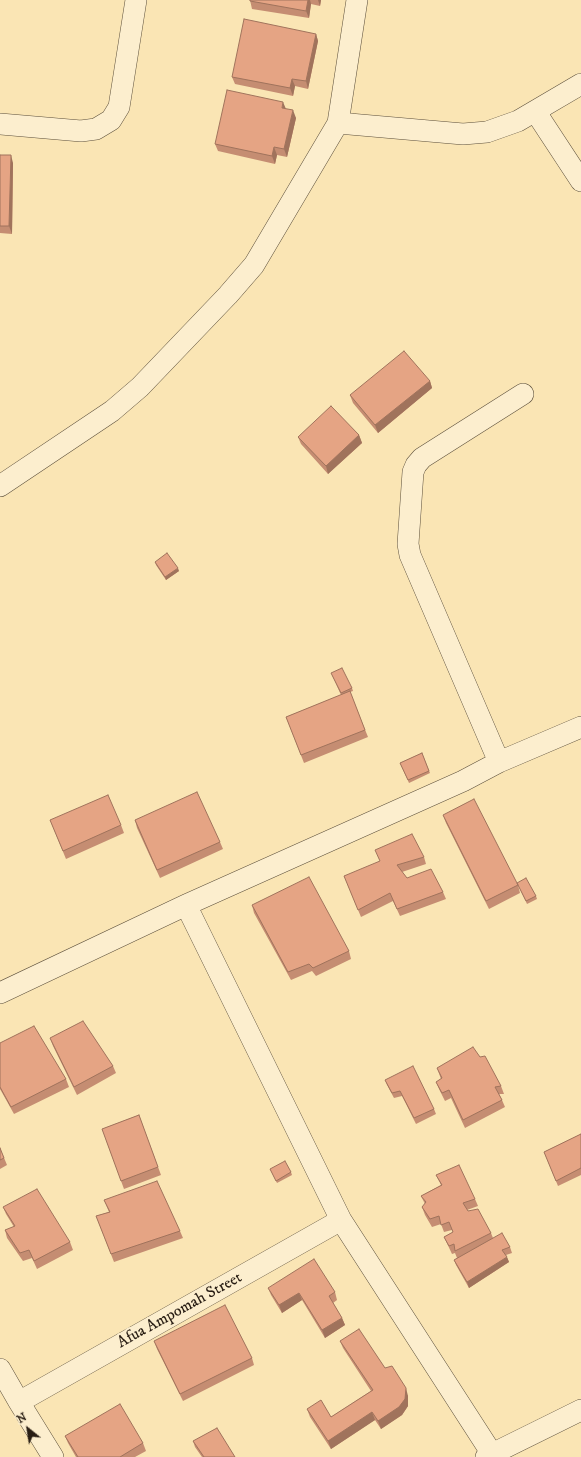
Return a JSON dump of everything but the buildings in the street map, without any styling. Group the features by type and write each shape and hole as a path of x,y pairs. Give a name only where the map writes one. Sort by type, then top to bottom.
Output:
{"street":[{"path":"0,124 81,131 96,129 111,120 119,107 136,0"},
{"path":"0,486 112,411 140,387 228,295 254,264 338,123 357,0"},
{"path":"338,123 463,134 487,132 518,121 581,84"},
{"path":"535,111 581,181"},
{"path":"499,762 410,555 408,536 413,472 416,465 422,458 523,394"},
{"path":"0,993 186,905 463,781 499,762 581,726"},
{"path":"186,905 341,1220 491,1456 581,1410"},
{"name":"Afua Ampomah Street","path":"19,1402 341,1220"},
{"path":"0,1368 53,1457"}]}
